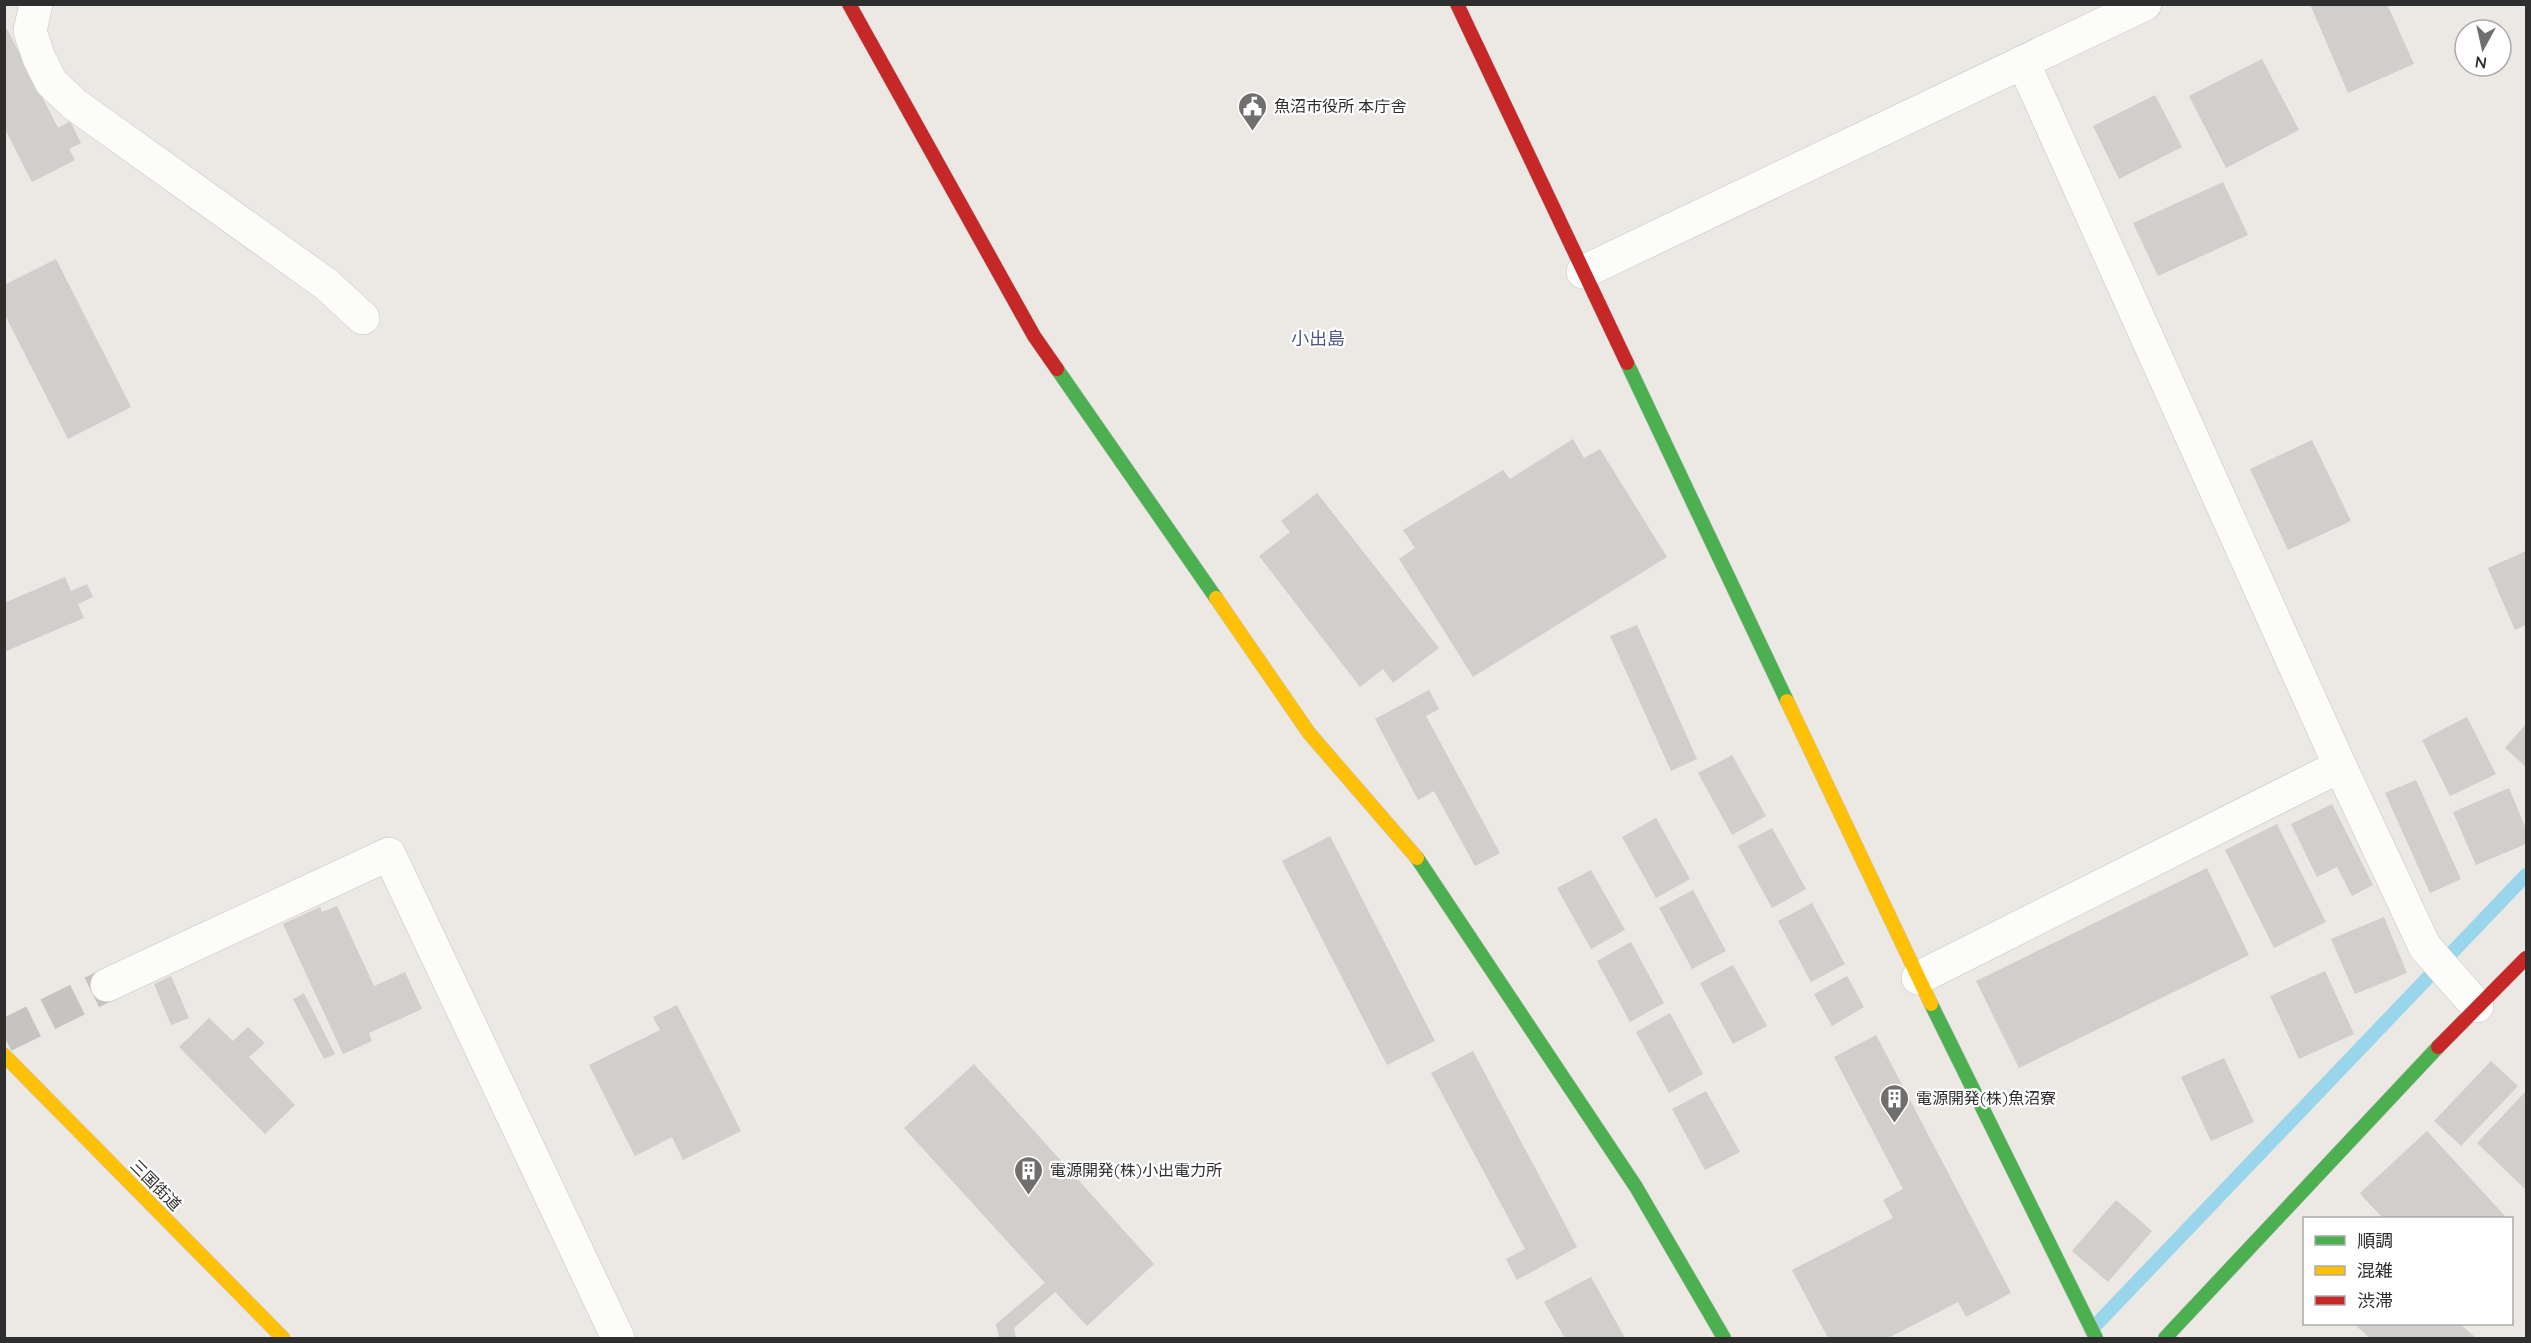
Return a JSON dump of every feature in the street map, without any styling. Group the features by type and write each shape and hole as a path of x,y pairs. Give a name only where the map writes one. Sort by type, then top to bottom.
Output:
{"main road":[{"path":"849,4 1034,336 1309,734 1416,857 1636,1187 1724,1338"},
{"path":"1457,4 1918,978 2096,1338"},
{"path":"2165,1338 2477,1006 2526,958"},
{"name":"三国街道","path":"4,1055 283,1338"}],"street":[{"path":"36,4 30,30 39,58 51,82 74,104 326,284 363,318"},
{"path":"1583,272 2145,4"},
{"path":"2023,62 2340,766 2425,946 2477,1006"},
{"path":"1918,978 2340,766"},
{"path":"107,985 388,854 618,1338"}],"building":[{"path":"2310,4 2387,4 2414,64 2348,93"},
{"path":"7,29 58,128 70,121 81,143 69,149 75,160 32,182 4,127 4,30"},
{"path":"2262,59 2299,130 2226,168 2189,96"},
{"path":"2155,95 2182,147 2119,179 2093,126"},
{"path":"2223,182 2248,235 2158,276 2133,223"},
{"path":"56,259 131,407 68,439 4,313 4,285"},
{"path":"1573,439 1584,458 1600,449 1667,557 1473,677 1399,559 1415,548 1403,530 1503,470 1510,479"},
{"path":"2312,440 2351,521 2288,550 2250,469"},
{"path":"1317,493 1439,648 1393,683 1383,669 1360,687 1259,556 1290,532 1281,521"},
{"path":"2526,551 2526,625 2515,630 2488,568"},
{"path":"65,577 71,591 87,584 93,597 78,604 84,618 4,652 4,603"},
{"path":"1637,625 1697,759 1671,771 1610,636"},
{"path":"1429,690 1439,709 1426,716 1500,853 1475,866 1434,791 1418,800 1375,719"},
{"path":"2467,717 2496,774 2450,796 2422,740"},
{"path":"2526,724 2526,767 2505,748"},
{"path":"1732,755 1766,816 1732,835 1698,773"},
{"path":"2416,780 2461,879 2430,893 2385,793"},
{"path":"2509,788 2526,829 2526,844 2476,865 2453,812"},
{"path":"2332,804 2373,885 2352,896 2337,867 2317,877 2291,824"},
{"path":"1656,818 1690,879 1656,898 1622,837"},
{"path":"2277,824 2326,922 2274,948 2225,850"},
{"path":"1772,828 1806,889 1772,908 1738,846"},
{"path":"1330,836 1435,1041 1387,1065 1282,861"},
{"path":"2207,868 2249,955 2019,1068 1976,981"},
{"path":"1591,870 1625,930 1591,949 1557,888"},
{"path":"1693,890 1726,951 1692,969 1659,908"},
{"path":"1812,903 1845,964 1811,982 1778,921"},
{"path":"337,906 374,986 405,972 422,1009 369,1033 372,1041 343,1054 283,924 320,907 322,912"},
{"path":"2384,917 2407,973 2355,994 2331,939"},
{"path":"1631,942 1664,1003 1630,1022 1597,961"},
{"path":"1733,965 1767,1026 1733,1044 1700,983"},
{"path":"2325,971 2354,1034 2299,1059 2270,996"},
{"path":"171,976 189,1018 171,1025 154,984"},
{"path":"1847,976 1864,1007 1832,1026 1814,994"},
{"path":"304,993 335,1054 324,1059 293,999"},
{"path":"677,1005 741,1131 683,1160 672,1137 635,1156 589,1065 660,1030 653,1017"},
{"path":"1670,1013 1703,1074 1669,1093 1636,1032"},
{"path":"209,1018 233,1041 248,1027 265,1043 249,1057 295,1105 265,1134 179,1047"},
{"name":"電源開発(株)魚沼寮","path":"1876,1035 2011,1293 1966,1317 1958,1302 1888,1338 1828,1338 1792,1270 1893,1218 1883,1200 1903,1189 1834,1057"},
{"path":"1473,1051 1577,1247 1517,1280 1506,1259 1525,1249 1431,1073"},
{"path":"2224,1058 2254,1122 2211,1141 2181,1077"},
{"path":"2491,1061 2518,1086 2461,1146 2434,1121"},
{"name":"電源開発(株)小出電力所","path":"974,1064 1154,1264 1087,1326 1055,1292 1014,1328 1016,1338 999,1338 996,1324 1045,1283 904,1128"},
{"path":"1706,1091 1740,1152 1705,1170 1672,1109"},
{"path":"2526,1091 2526,1190 2477,1143"},
{"path":"2427,1131 2505,1216 2382,1217 2360,1193"},
{"path":"2116,1200 2152,1231 2108,1282 2072,1251"},
{"path":"1591,1277 1625,1338 1565,1338 1544,1302"},
{"path":"2355,1325 2461,1325 2476,1338 2370,1338"}],"waterway":[{"path":"2091,1330 2526,875"}],"tunnel":[{"path":"4,1036 107,985"}],"traffic: fast":[{"path":"1627,363 1787,701"},
{"path":"1057,369 1216,598"},
{"path":"1417,858 1636,1187 1724,1338"},
{"path":"1931,1004 2096,1338"},
{"path":"2165,1338 2438,1047"}],"traffic: slow":[{"path":"1216,598 1309,733 1417,858"},
{"path":"1787,701 1931,1004"},
{"path":"4,1055 283,1338"}],"traffic: jam":[{"path":"849,4 1034,336 1057,369"},
{"path":"1457,4 1627,363"},
{"path":"2438,1047 2526,958"}],"place":[{"name":"魚沼市役所 本庁舎","path":"1253,132"},
{"name":"電源開発(株)魚沼寮","path":"1895,1124"},
{"name":"電源開発(株)小出電力所","path":"1029,1196"}],"district":[{"name":"小出島","path":"1318,338"}]}
